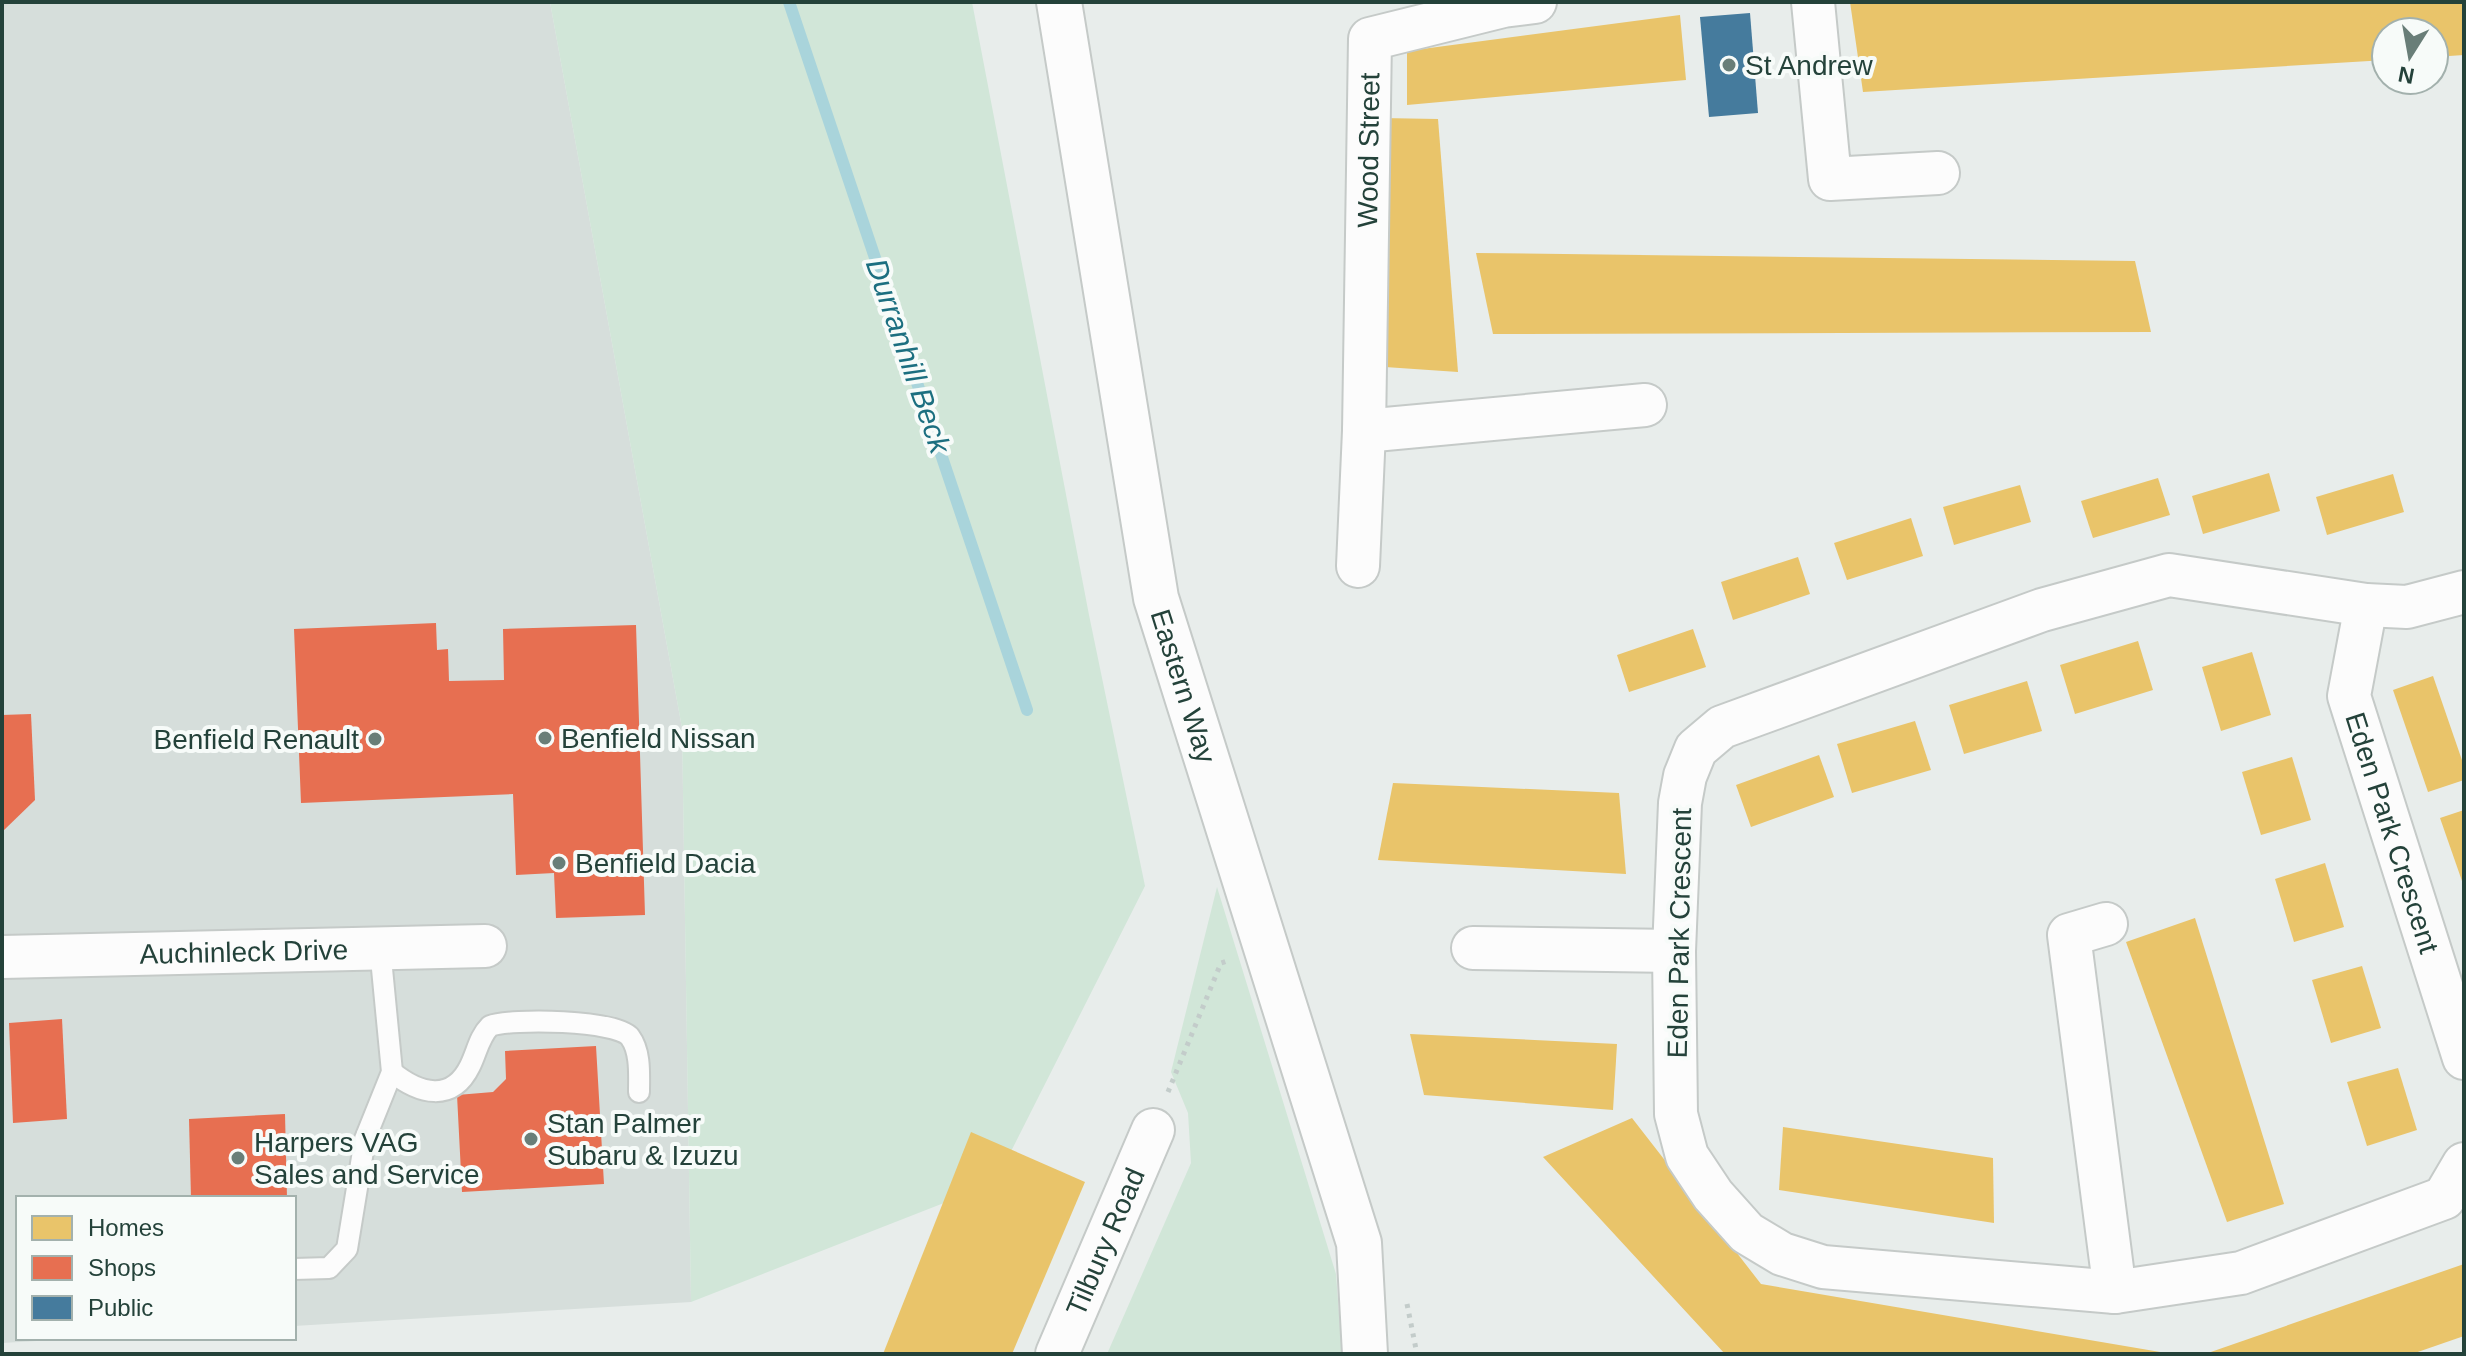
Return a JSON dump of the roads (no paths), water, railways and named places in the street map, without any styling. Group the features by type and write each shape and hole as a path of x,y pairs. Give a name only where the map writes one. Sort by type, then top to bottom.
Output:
{"street":[{"name":"Eastern Way","path":"1059,2 1156,598 1359,1243 1365,1354"},
{"path":"1813,2 1830,179 1938,173"},
{"name":"Wood Street","path":"1358,566 1364,431 1370,39 1513,3"},
{"path":"1364,431 1645,405"},
{"name":"Eden Park Crescent","path":"2464,592 2407,607 2366,605 2169,575 2042,610 1722,727 1696,749 1685,776 1680,803 1674,951 1676,1114 1687,1156 1713,1195 1747,1233 1782,1254 1823,1267 2115,1292 2241,1273 2444,1198 2464,1164"},
{"name":"Eden Park Crescent","path":"2366,605 2349,696 2464,1058"},
{"path":"2106,924 2069,935 2115,1292"},
{"name":"Auchinleck Drive","path":"2,957 485,946"},
{"path":"1473,948 1674,951"},
{"name":"Tilbury Road","path":"1057,1354 1153,1130"}],"lane":[{"path":"296,1269 329,1268 347,1249 365,1139 392,1072 380,948"},
{"path":"392,1072 433,1094 447,1091 462,1080 490,1026 523,1022 600,1026 621,1030 629,1036 639,1069 639,1092"}],"waterway":[{"name":"Durranhill Beck","path":"789,2 1027,710"}],"place":[{"name":"St Andrew","path":"1729,65"},
{"name":"Benfield Nissan","path":"545,738"},
{"name":"Benfield Renault","path":"375,739"},
{"name":"Benfield Dacia","path":"559,863"},
{"name":"Stan Palmer Subaru & Izuzu","path":"531,1139"},
{"name":"Harpers VAG Sales and Service","path":"238,1158"}]}
